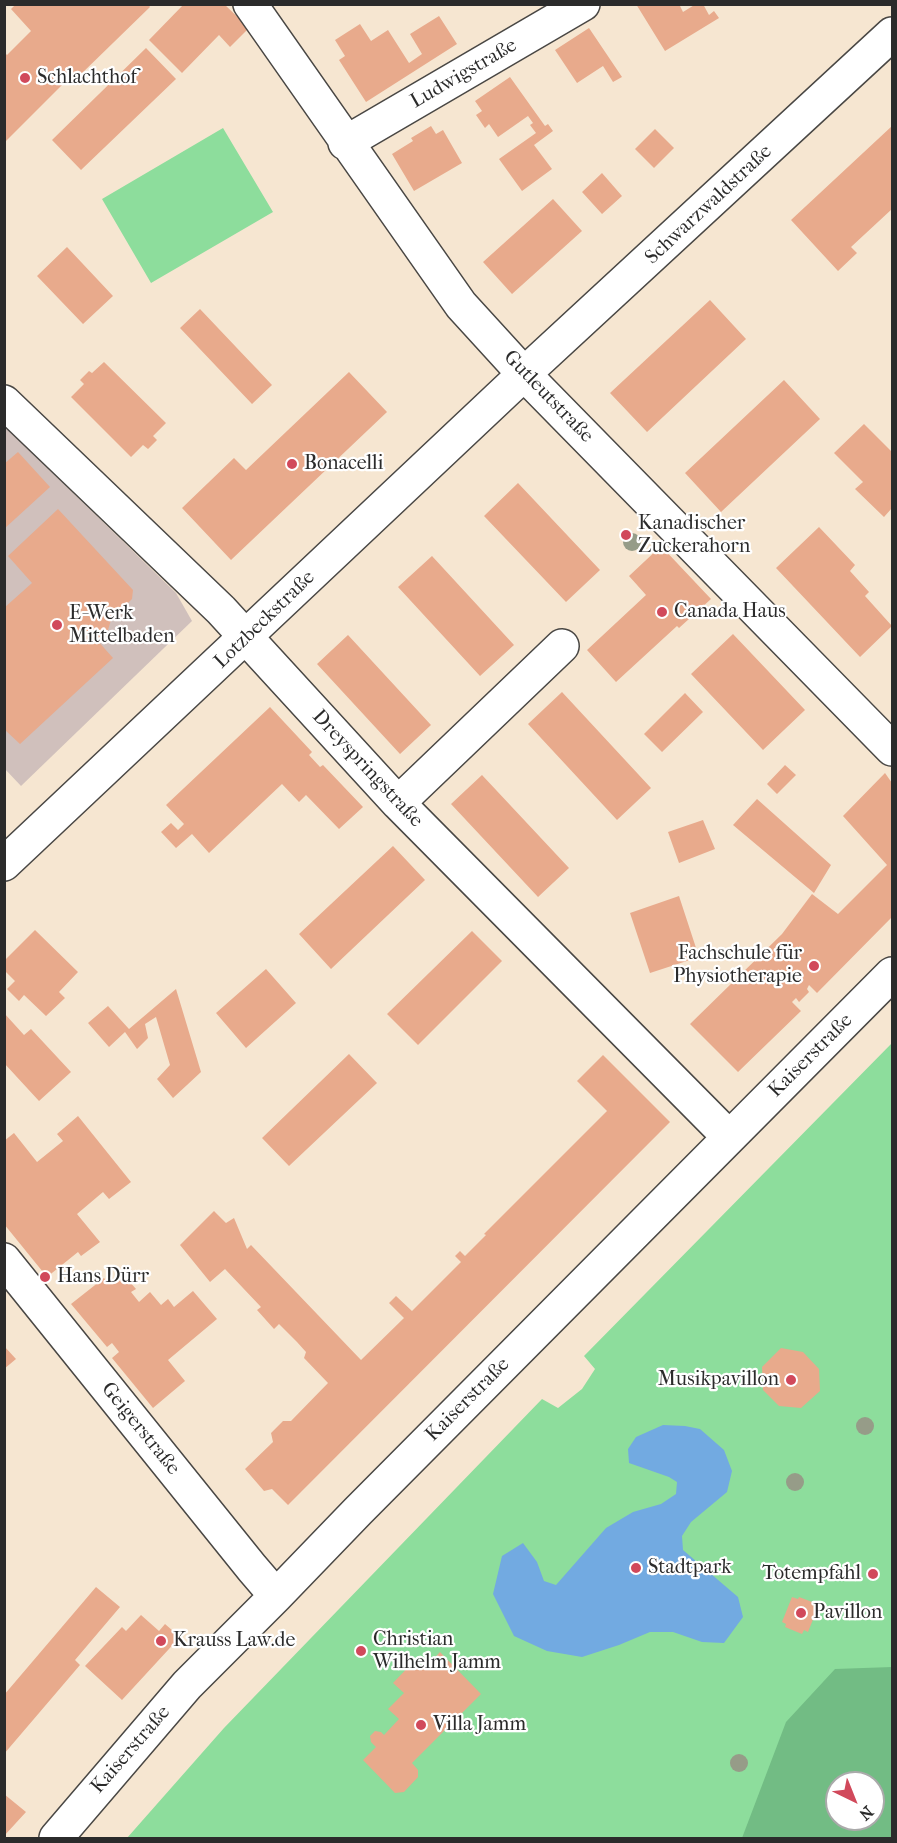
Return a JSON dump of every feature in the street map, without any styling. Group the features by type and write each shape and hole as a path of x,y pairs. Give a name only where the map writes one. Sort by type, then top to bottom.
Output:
{"street":[{"name":"Gutleutstraße","path":"250,4 345,143 461,305 524,374 892,749"},
{"name":"Ludwigstraße","path":"345,143 583,4"},
{"name":"Schwarzwaldstraße","path":"524,374 892,34"},
{"name":"Lotzbeckstraße","path":"4,864 246,639 524,374"},
{"name":"Dreyspringstraße","path":"4,402 221,610 398,803 729,1137"},
{"path":"398,803 562,646"},
{"name":"Kaiserstraße","path":"56,1839 187,1685 892,974"},
{"name":"Geigerstraße","path":"4,1260 276,1596"}],"shaded area":[{"name":"E-Werk Mittelbaden","path":"4,426 176,593 192,621 21,786 4,768"}],"green space":[{"path":"223,128 273,212 151,283 102,199"},
{"name":"Stadtpark","path":"892,1043 892,1838 127,1838 224,1728 542,1399 558,1408 582,1389 595,1369 584,1356"},
{"path":"892,1667 892,1838 742,1838 786,1722 835,1669"}],"water":[{"path":"663,1425 700,1429 724,1450 732,1471 727,1492 691,1522 682,1536 683,1550 738,1597 743,1617 724,1643 702,1642 673,1632 650,1632 582,1657 547,1651 514,1636 493,1594 502,1556 523,1543 537,1562 544,1581 556,1585 606,1528 633,1512 661,1504 676,1494 677,1482 629,1463 628,1449 636,1437"}],"building":[{"path":"16,4 148,4 150,7 77,78 73,74 5,142 5,53 7,55 31,31 11,9"},
{"path":"184,4 224,4 249,28 230,47 219,35 182,73 149,40"},
{"path":"636,4 679,4 683,12 696,4 703,4 709,15 714,11 719,18 665,51"},
{"path":"439,16 457,44 366,102 339,60 345,56 335,40 360,24 371,41 388,30 409,63 422,54 410,34"},
{"path":"589,28 622,77 613,82 603,66 577,83 555,50"},
{"path":"146,48 176,79 81,170 52,140"},
{"path":"510,77 545,126 548,124 553,131 534,145 552,169 522,191 499,159 536,133 530,125 533,123 528,116 498,137 489,124 485,128 476,115 482,111 475,101"},
{"path":"431,126 436,134 443,130 462,163 414,191 392,154 413,141 411,138"},
{"path":"892,126 892,209 851,247 857,253 838,271 791,220"},
{"path":"655,129 674,148 654,168 635,149"},
{"path":"602,173 622,196 602,214 582,192"},
{"path":"553,199 582,231 512,294 483,262"},
{"path":"67,247 113,296 83,324 37,276"},
{"path":"710,300 746,339 647,432 610,393"},
{"path":"200,309 272,385 252,404 180,328"},
{"path":"104,362 166,423 153,436 157,440 148,449 143,445 131,457 71,397 84,384 80,380"},
{"name":"Bonacelli","path":"349,372 387,412 231,560 182,508 234,458 246,470"},
{"path":"784,380 820,419 721,512 685,473"},
{"path":"864,424 892,452 892,508 884,517 855,489 863,482 834,453"},
{"path":"18,452 50,487 4,529 4,464"},
{"path":"518,483 600,570 566,602 484,516"},
{"name":"E-Werk Mittelbaden","path":"58,509 133,590 132,599 111,620 108,630 97,640 113,658 20,744 4,729 4,608 32,583 8,556"},
{"path":"819,527 855,565 850,571 869,592 865,596 892,626 860,657 776,568"},
{"name":"Canada Haus","path":"661,546 711,599 679,628 677,626 616,682 587,650 646,595 629,576"},
{"path":"432,556 514,645 480,676 398,587"},
{"path":"733,634 805,710 763,750 691,674"},
{"path":"348,635 431,725 400,754 317,664"},
{"path":"562,692 651,788 617,820 528,724"},
{"path":"685,693 703,712 662,752 644,734"},
{"path":"270,707 312,752 309,755 320,767 323,765 363,807 339,829 306,795 299,802 282,784 209,853 192,834 176,848 161,832 171,823 178,830 184,824 166,805"},
{"path":"785,765 796,775 777,794 767,784"},
{"path":"885,773 892,783 892,917 817,993 809,985 807,989 809,992 799,1002 796,998 792,1002 801,1011 738,1072 690,1024 782,934 812,894 838,914 887,865 843,816"},
{"path":"482,775 569,868 538,897 451,804"},
{"path":"757,799 831,865 814,893 733,825"},
{"path":"703,820 715,849 679,863 668,832"},
{"path":"393,846 425,880 331,969 299,934"},
{"path":"679,896 699,957 650,973 630,913"},
{"path":"35,930 78,972 59,992 65,998 46,1016 24,995 19,1001 7,989 15,981 4,970 4,961"},
{"path":"472,931 502,961 418,1045 387,1014"},
{"path":"266,969 296,1003 246,1048 216,1013"},
{"path":"176,989 201,1072 173,1098 157,1079 170,1065 156,1017 145,1024 148,1038 137,1049 125,1032 109,1047 88,1023 108,1006 129,1029"},
{"path":"4,1013 24,1035 31,1029 71,1072 39,1101 4,1063"},
{"path":"349,1054 377,1083 289,1166 262,1138"},
{"path":"603,1055 670,1122 288,1505 272,1489 264,1491 245,1469 273,1442 271,1433 283,1421 291,1421 328,1383 304,1358 306,1352 297,1342 279,1324 274,1329 257,1310 261,1307 225,1269 210,1282 180,1245 214,1211 226,1223 234,1218 247,1249 251,1245 361,1360 404,1318 389,1303 396,1296 412,1311 461,1262 455,1256 460,1251 465,1256 486,1235 484,1234 607,1111 577,1081"},
{"path":"78,1116 131,1182 109,1199 103,1192 77,1214 100,1242 81,1256 78,1252 47,1277 4,1224 4,1141 14,1133 37,1162 63,1141 57,1134"},
{"path":"121,1272 136,1289 131,1292 139,1302 150,1292 161,1305 168,1299 174,1307 193,1291 217,1319 168,1360 185,1381 153,1408 112,1358 119,1352 112,1343 107,1347 71,1304 104,1278 108,1283"},
{"path":"4,1346 16,1359 4,1369"},
{"name":"Musikpavillon","path":"781,1348 803,1352 819,1369 820,1391 801,1408 779,1406 763,1390 762,1367"},
{"path":"96,1587 120,1607 75,1660 80,1665 4,1754 4,1695"},
{"name":"Pavillon","path":"792,1597 815,1603 813,1606 818,1607 808,1632 804,1630 802,1634 785,1627 786,1624 782,1622"},
{"path":"141,1615 159,1631 165,1624 180,1637 122,1700 85,1666 122,1627 126,1631"},
{"name":"Villa Jamm","path":"440,1652 481,1694 412,1763 418,1770 418,1777 404,1792 395,1793 363,1760 376,1747 371,1742 370,1736 375,1731 384,1735 399,1719 388,1709 404,1693 393,1683 415,1660 424,1669"},
{"path":"4,1794 26,1812 4,1836"}],"place":[{"name":"Schlachthof","path":"25,78"},
{"name":"Bonacelli","path":"292,464"},
{"name":"Kanadischer Zuckerahorn","path":"626,535"},
{"name":"Canada Haus","path":"662,612"},
{"name":"E-Werk Mittelbaden","path":"57,625"},
{"name":"Fachschule für Physiotherapie","path":"814,966"},
{"name":"Hans Dürr","path":"45,1277"},
{"name":"Musikpavillon","path":"791,1380"},
{"name":"Stadtpark","path":"636,1568"},
{"name":"Totempfahl","path":"873,1574"},
{"name":"Pavillon","path":"801,1613"},
{"name":"Krauss Law.de","path":"161,1641"},
{"name":"Christian Wilhelm Jamm","path":"361,1651"},
{"name":"Villa Jamm","path":"421,1725"}]}
